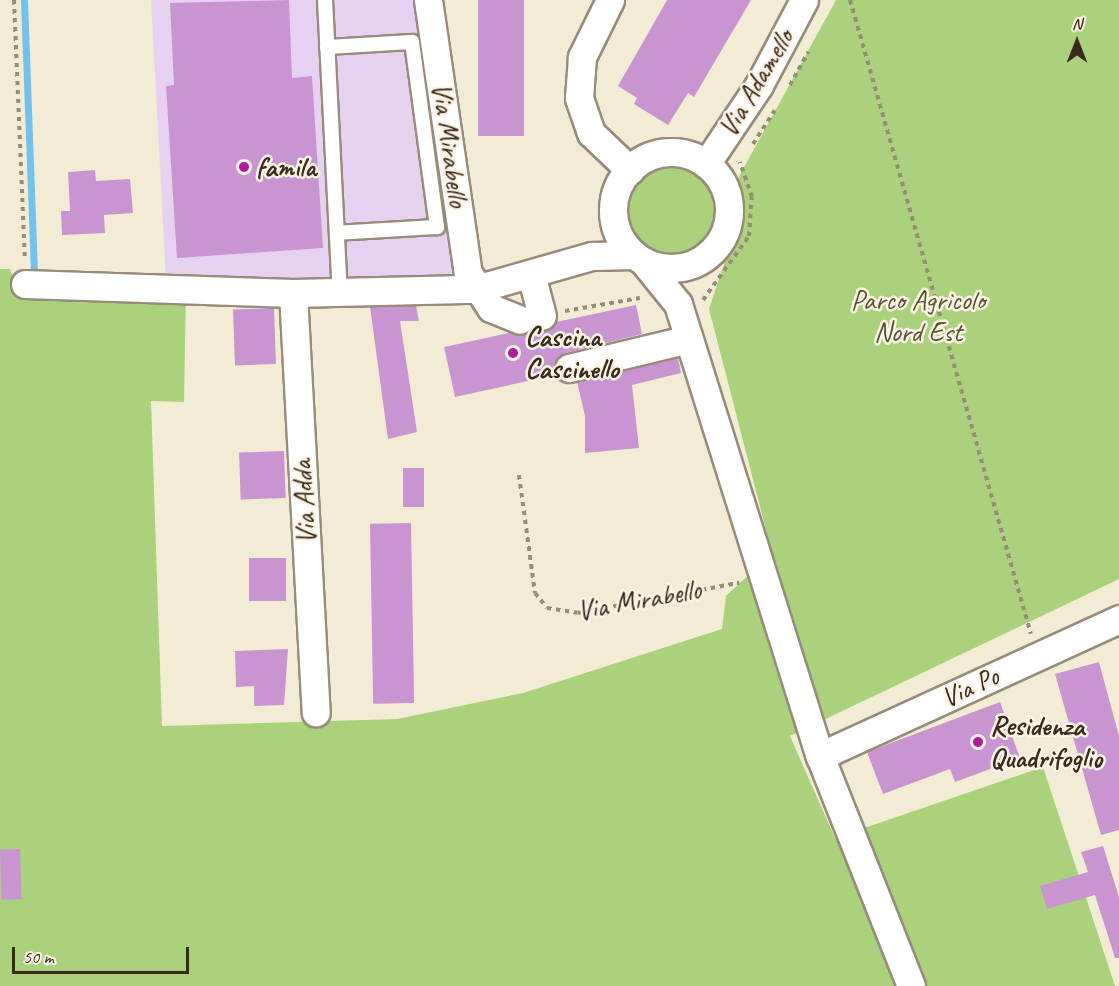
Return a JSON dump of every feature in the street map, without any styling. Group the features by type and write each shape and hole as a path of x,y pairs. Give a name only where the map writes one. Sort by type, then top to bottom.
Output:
{"street":[{"name":"Via Mirabello","path":"428,0 466,264 476,289 491,309 531,318"},
{"path":"610,0 582,57 580,103 591,133 630,170"},
{"name":"Via Adamello","path":"706,164 759,85 804,0"},
{"path":"573,262 593,247 613,211 617,189 630,170 664,153 686,154 706,164 721,180 729,206 724,234 707,256 689,299 690,325"},
{"path":"613,211 620,238 675,297 690,325 763,578 820,756 911,986"},
{"path":"26,284 293,293 476,289 573,262 639,258 679,268 707,256"},
{"path":"531,274 531,318"},
{"name":"Via Adda","path":"293,293 316,711"},
{"path":"568,369 690,325"},
{"name":"Via Po","path":"820,756 1119,619"}],"lane":[{"path":"325,0 340,292"},
{"path":"327,47 412,42 437,227 337,233"}],"path":[{"path":"14,0 26,284"},
{"path":"850,0 1038,656"},
{"path":"784,95 811,45"},
{"path":"748,151 781,101"},
{"path":"690,325 749,236 752,205 738,164 743,158"},
{"path":"531,318 647,299"},
{"name":"Via Mirabello","path":"519,475 535,593 548,609 578,613 763,578"}],"shaded area":[{"path":"151,0 419,0 455,271 440,280 166,279"}],"green space":[{"name":"Parco Agricolo Nord Est","path":"836,0 1119,0 1119,579 790,736 835,838 1043,767 1115,986 0,986 0,269 10,269 18,293 186,290 184,402 151,401 162,726 397,719 523,693 722,629 726,596 772,553 709,309 738,223 736,182"},
{"path":"671,164 688,168 703,178 713,193 717,210 713,227 703,242 688,252 671,256 654,252 639,242 629,227 625,210 629,193 639,178 654,168"}],"building":[{"name":"famila","path":"289,0 292,78 312,76 323,248 177,258 166,86 174,85 170,3"},
{"path":"478,0 524,0 524,136 478,136"},
{"path":"667,0 751,0 694,97 688,93 668,125 634,104 637,98 618,86"},
{"path":"95,170 96,181 130,179 133,213 104,215 105,233 62,235 61,211 70,211 68,172"},
{"name":"Cascina Cascinello","path":"636,305 642,334 565,353 554,363 555,375 455,397 444,347 509,333 523,335 533,328 545,331 556,322"},
{"path":"416,306 419,321 400,321 417,432 388,439 370,307"},
{"path":"274,308 276,364 235,365 233,309"},
{"path":"678,358 681,373 632,385 639,448 585,453 585,416 577,382"},
{"path":"284,451 286,498 241,500 239,453"},
{"path":"403,468 424,468 424,507 403,507"},
{"path":"411,523 414,703 373,704 370,524"},
{"path":"249,558 286,558 286,601 249,601"},
{"path":"288,649 284,705 254,706 254,686 236,687 235,651"},
{"path":"1099,662 1119,736 1119,830 1101,835 1055,674"},
{"path":"1000,702 1020,758 955,782 950,769 883,794 867,752"},
{"path":"1103,846 1119,897 1119,958 1115,958 1095,895 1047,909 1040,886 1088,872 1081,852"},
{"path":"20,849 22,899 2,900 0,850"}],"waterway":[{"path":"24,0 34,271"}],"place":[{"name":"famila","path":"244,167"},
{"name":"Cascina Cascinello","path":"513,353"},
{"name":"Residenza Quadrifoglio","path":"978,742"}]}
